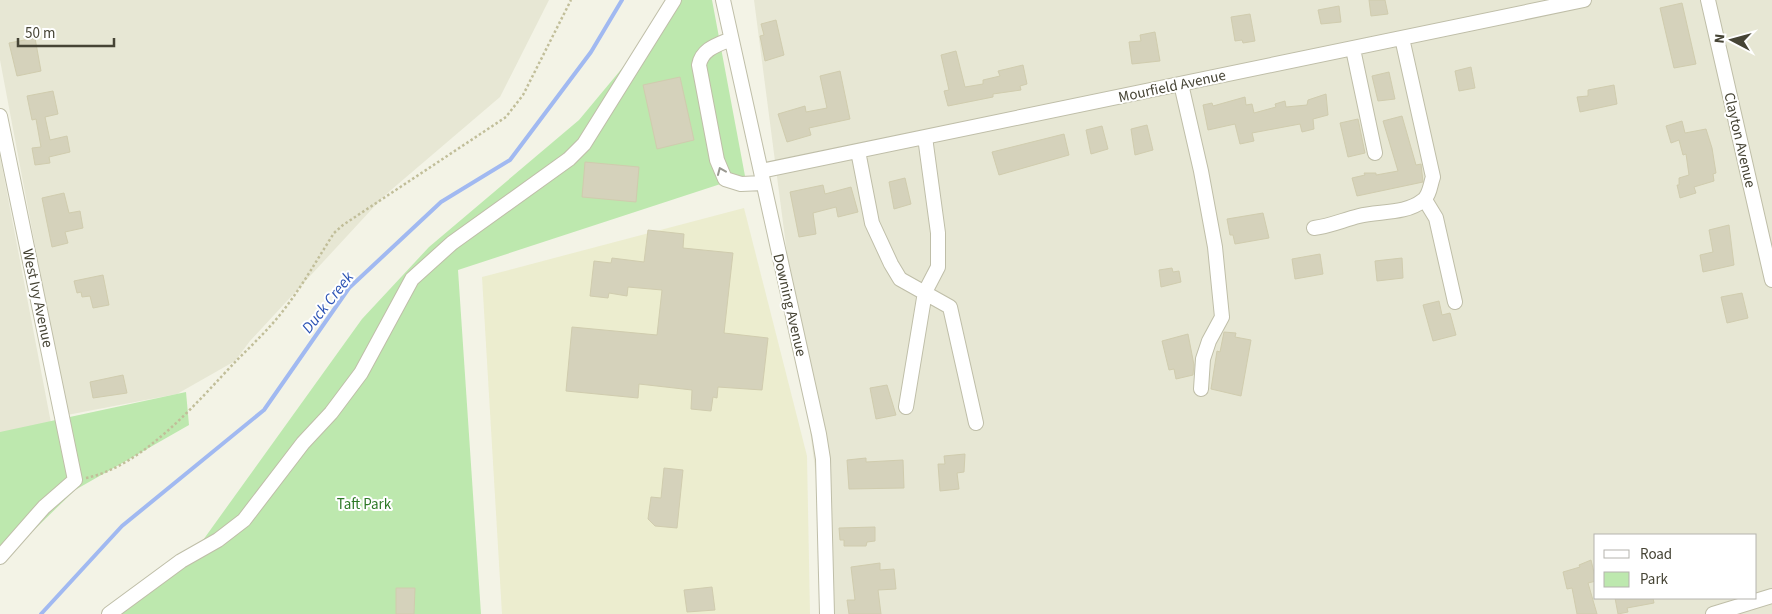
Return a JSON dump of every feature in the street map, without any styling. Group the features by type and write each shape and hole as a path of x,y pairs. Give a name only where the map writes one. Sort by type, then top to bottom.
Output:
{"street":[{"path":"109,614 182,561 218,540 244,520 303,443 331,413 361,374 412,279 452,243 569,159 584,144 674,0"},
{"name":"Downing Avenue","path":"722,0 819,434 823,459 827,614"},
{"name":"Mourfield Avenue","path":"731,39 706,50 700,59 699,65 717,160 725,179 741,184 858,151 1584,0"},
{"name":"Clayton Avenue","path":"1708,0 1772,280"},
{"path":"1314,228 1331,226 1358,216 1404,209 1425,200 1433,177 1402,38"},
{"path":"1353,49 1375,153"},
{"path":"1181,84 1201,171 1215,247 1222,316 1209,341 1203,359 1201,389"},
{"name":"West Ivy Avenue","path":"0,116 75,480"},
{"path":"906,407 924,292 938,267 938,233 925,137"},
{"path":"858,151 872,223 891,264 900,279 950,308 976,423"},
{"path":"1425,200 1436,218 1455,302"},
{"path":"0,558 44,507 75,480"},
{"path":"1713,614 1772,596"}],"path":[{"path":"75,480 102,474 116,468 140,452 178,420 279,316 334,233 506,117 522,96 571,0"}],"shaded area":[{"path":"0,0 549,0 500,97 384,196 250,341 235,361 177,394 67,415 0,60"},
{"path":"754,0 1772,0 1772,614 834,614"},
{"path":"0,156 51,423 0,434"},
{"path":"744,208 807,456 810,614 502,614 482,277"}],"green space":[{"name":"Taft Park","path":"679,0 712,0 745,176 458,270 481,614 120,614 188,561 362,319 429,247 579,120"},
{"path":"186,392 189,425 75,490 0,563 0,432"}],"building":[{"path":"1369,0 1385,0 1388,14 1371,16"},
{"path":"1682,3 1696,64 1674,68 1660,8"},
{"path":"1339,6 1341,22 1321,24 1318,10"},
{"path":"1250,14 1255,41 1243,43 1242,40 1235,41 1231,17"},
{"path":"776,20 784,55 765,61 760,36 764,35 761,24"},
{"path":"1155,32 1160,61 1132,64 1129,42 1141,41 1140,35"},
{"path":"35,38 41,71 17,76 9,43"},
{"path":"956,51 965,87 983,84 983,80 1000,76 998,71 1023,65 1027,84 1020,86 1021,90 993,94 993,97 948,106 944,91 949,90 941,55"},
{"path":"1471,67 1475,88 1459,91 1455,71"},
{"path":"840,71 850,119 809,128 811,135 787,142 778,114 805,106 806,112 827,108 820,76"},
{"path":"1389,72 1395,99 1378,101 1372,76"},
{"path":"680,77 694,140 657,149 643,85"},
{"path":"1614,85 1617,104 1580,112 1577,97 1588,96 1588,90"},
{"path":"53,91 58,114 45,117 50,140 67,136 70,152 49,157 50,163 35,165 32,148 41,147 36,119 32,120 27,96"},
{"path":"1326,94 1328,115 1313,119 1314,129 1302,132 1300,124 1252,133 1254,141 1240,144 1235,124 1208,130 1203,105 1212,103 1213,106 1245,97 1246,105 1252,104 1254,113 1276,107 1275,104 1285,101 1286,107 1307,105 1308,100"},
{"path":"1402,116 1416,165 1421,164 1423,182 1357,196 1352,178 1365,175 1364,173 1376,173 1376,175 1398,171 1383,121"},
{"path":"1358,119 1365,153 1348,157 1340,123"},
{"path":"1682,121 1685,133 1706,129 1712,148 1716,173 1713,174 1714,181 1694,187 1696,193 1680,198 1677,185 1679,185 1679,178 1689,175 1686,154 1683,155 1679,140 1671,143 1666,126"},
{"path":"1147,125 1153,150 1135,155 1131,129"},
{"path":"1102,126 1108,149 1091,154 1086,130"},
{"path":"1064,134 1069,155 999,175 992,152"},
{"path":"585,162 639,167 636,202 582,197"},
{"path":"905,178 911,204 894,209 889,182"},
{"path":"823,185 825,194 851,187 858,212 838,217 836,207 813,213 816,234 799,237 790,192"},
{"path":"64,193 69,213 80,211 83,228 65,232 68,243 52,247 42,198"},
{"path":"1263,213 1269,238 1235,244 1233,235 1230,235 1227,219"},
{"path":"1729,225 1734,265 1703,272 1700,255 1713,252 1709,230"},
{"path":"648,230 684,234 683,248 733,253 724,333 768,338 762,390 718,387 717,398 713,397 711,411 691,409 692,390 639,384 638,398 566,391 572,327 657,335 662,290 628,287 627,296 609,293 608,298 590,296 594,261 611,263 612,258 644,262"},
{"path":"1320,254 1323,274 1295,279 1292,259"},
{"path":"1402,258 1403,278 1377,281 1375,261"},
{"path":"1172,268 1173,272 1179,271 1181,282 1161,287 1159,270"},
{"path":"103,275 109,305 93,308 90,296 82,297 81,292 77,293 74,281"},
{"path":"1742,293 1748,318 1727,323 1721,297"},
{"path":"1439,301 1442,315 1450,313 1456,335 1433,341 1423,305"},
{"path":"1224,332 1236,333 1235,337 1251,340 1241,396 1211,389 1217,351 1220,352"},
{"path":"1188,334 1194,365 1193,375 1176,379 1174,369 1169,370 1162,341"},
{"path":"123,375 127,393 93,398 90,382"},
{"path":"887,385 896,415 876,419 870,388"},
{"path":"965,454 964,472 957,473 959,489 940,491 938,464 945,464 944,456"},
{"path":"866,458 866,462 903,460 904,488 849,489 847,460"},
{"path":"664,468 683,470 677,528 655,526 648,519 651,497 661,498"},
{"path":"875,527 875,541 867,542 866,546 844,546 844,540 840,540 839,528"},
{"path":"1591,560 1594,582 1588,583 1597,614 1577,614 1572,588 1567,589 1563,572 1580,567 1579,565"},
{"path":"880,563 880,570 894,569 896,589 878,590 881,614 849,614 847,600 855,600 851,567"},
{"path":"712,587 715,610 687,612 684,590"},
{"path":"396,588 415,588 414,614 396,614"},
{"path":"1615,599 1653,599 1654,603 1627,608 1628,612 1618,614"}],"waterway":[{"name":"Duck Creek","path":"41,614 122,526 264,410 349,288 441,202 510,160 591,52 622,0"}]}
